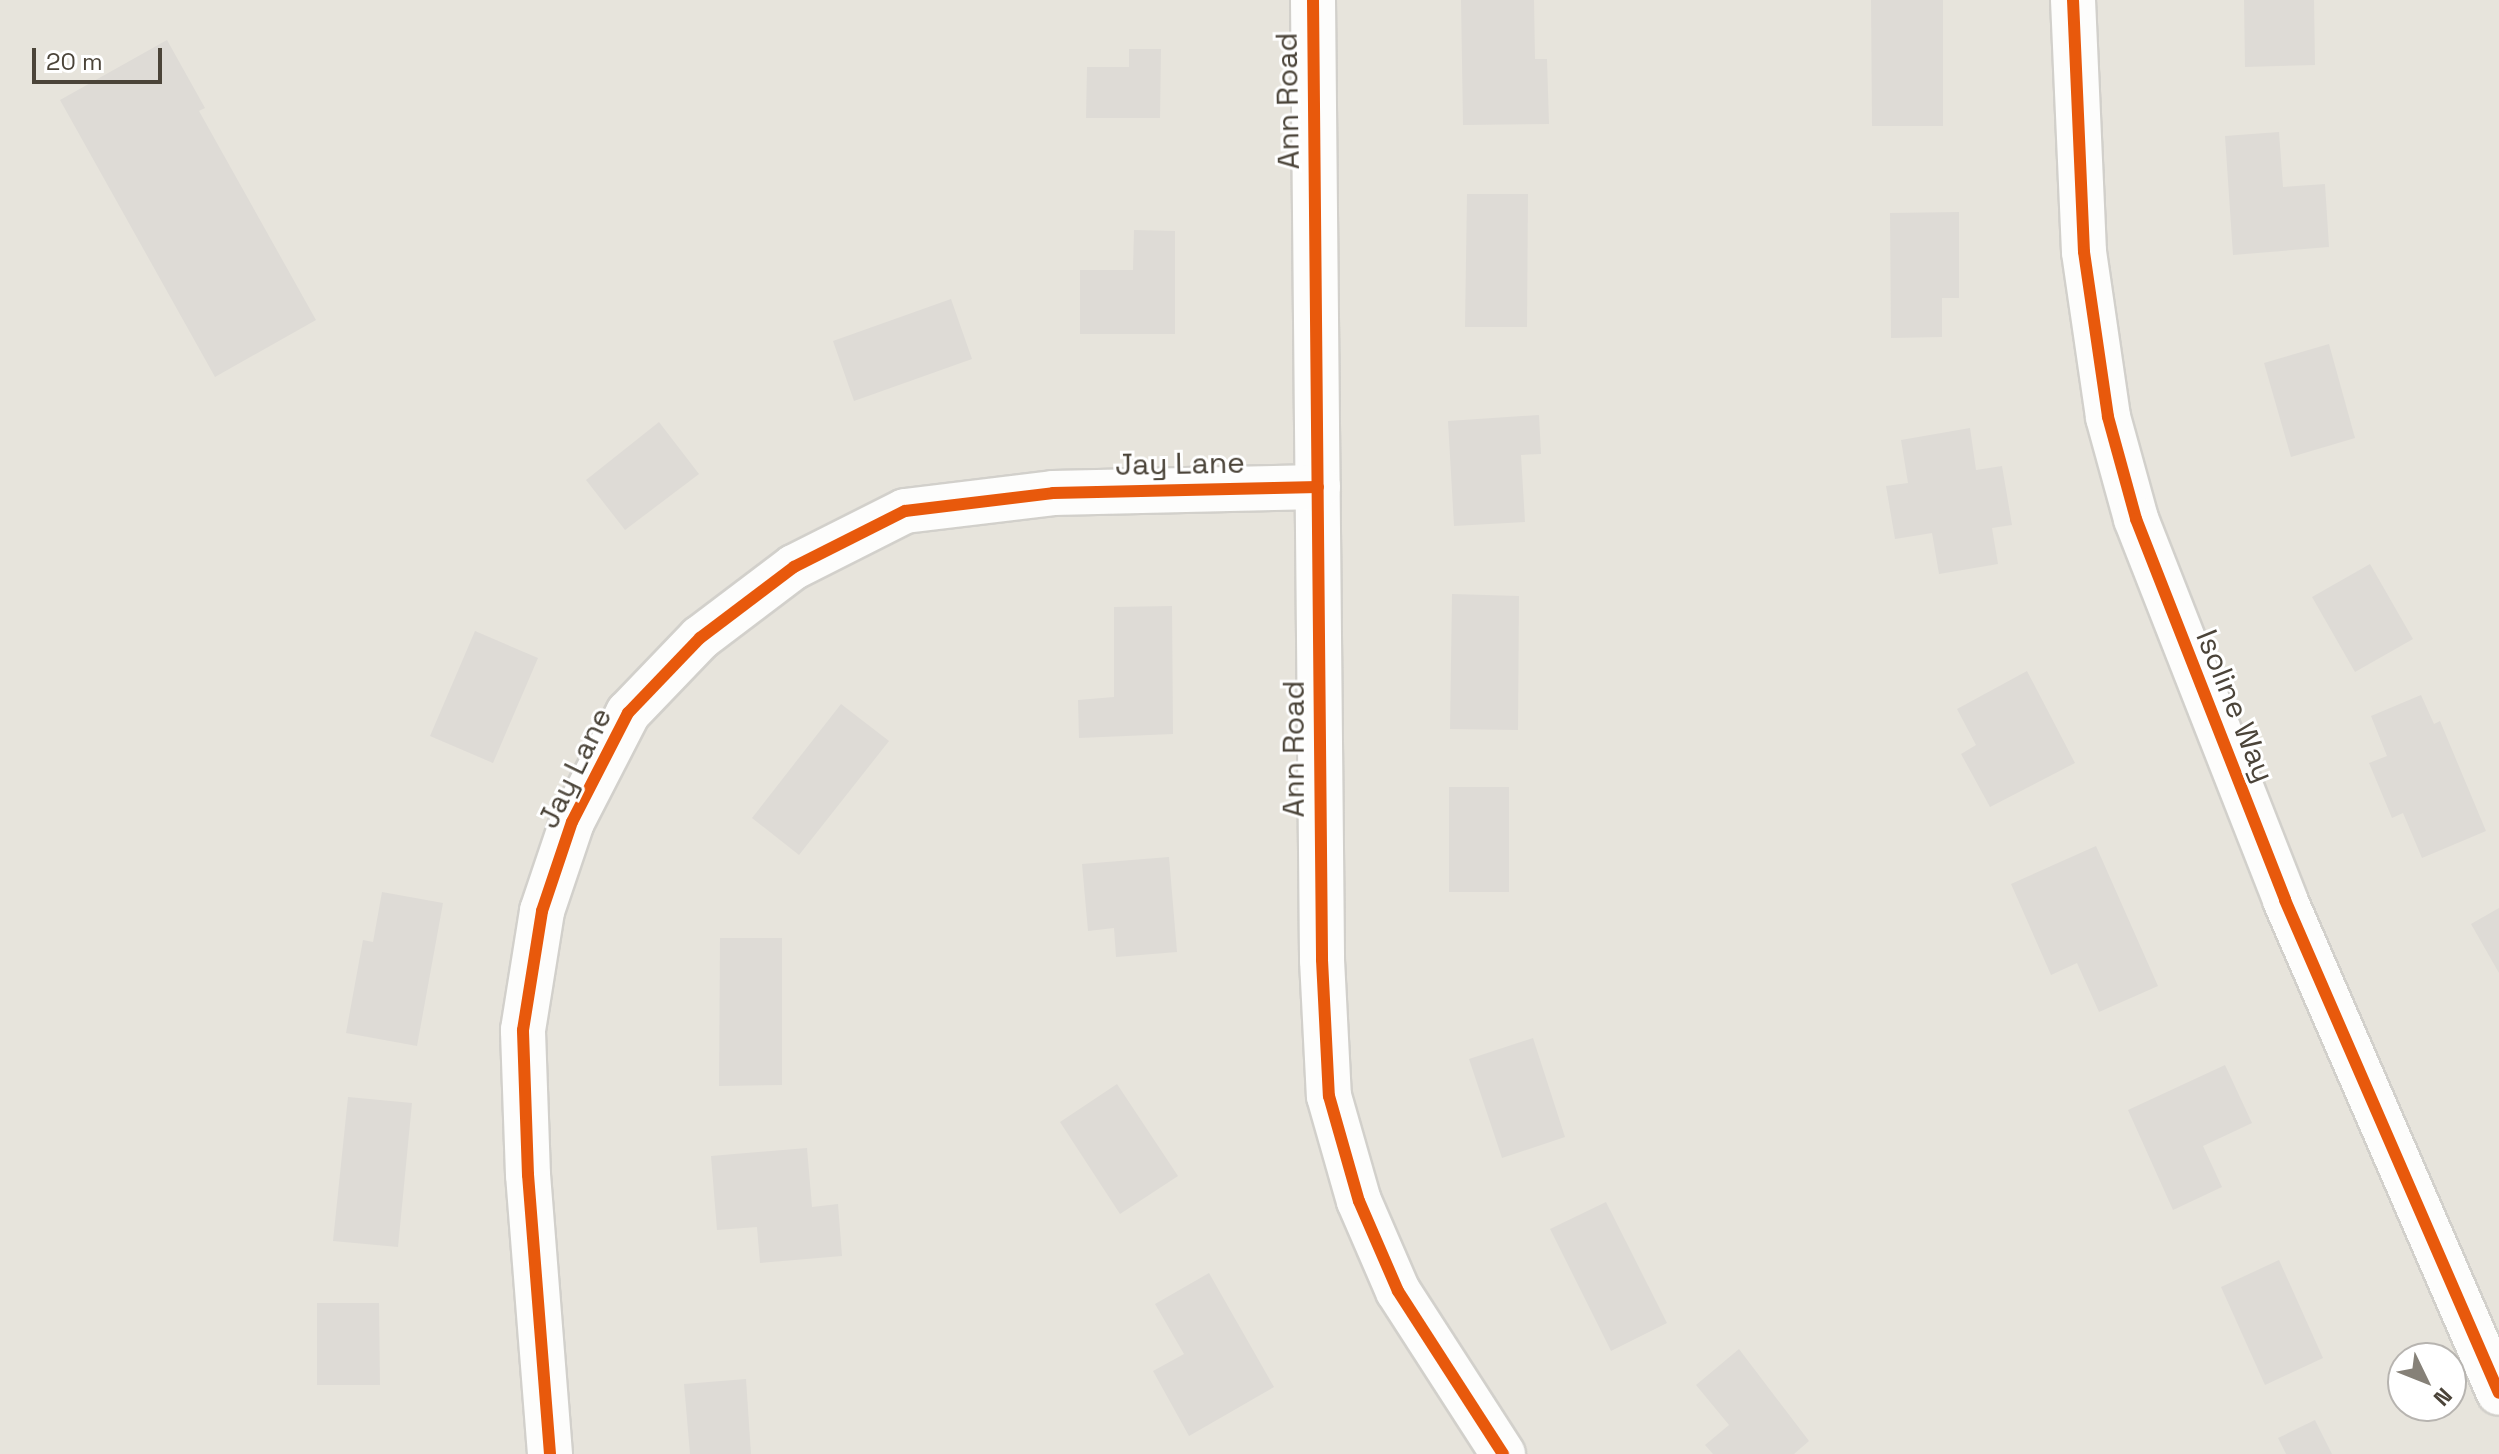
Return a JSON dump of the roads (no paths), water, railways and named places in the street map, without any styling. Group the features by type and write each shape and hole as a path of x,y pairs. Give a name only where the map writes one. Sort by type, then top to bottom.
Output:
{"street":[{"name":"Ann Road","path":"1313,0 1322,960 1329,1096 1359,1201 1398,1291 1503,1454"},
{"name":"Isoline Way","path":"2073,0 2084,252 2108,417 2136,519 2285,900 2499,1393"},
{"name":"Jay Lane","path":"550,1454 528,1175 523,1030 542,911 567,836 628,713 700,638 794,567 905,511 1053,493 1318,487"}]}
